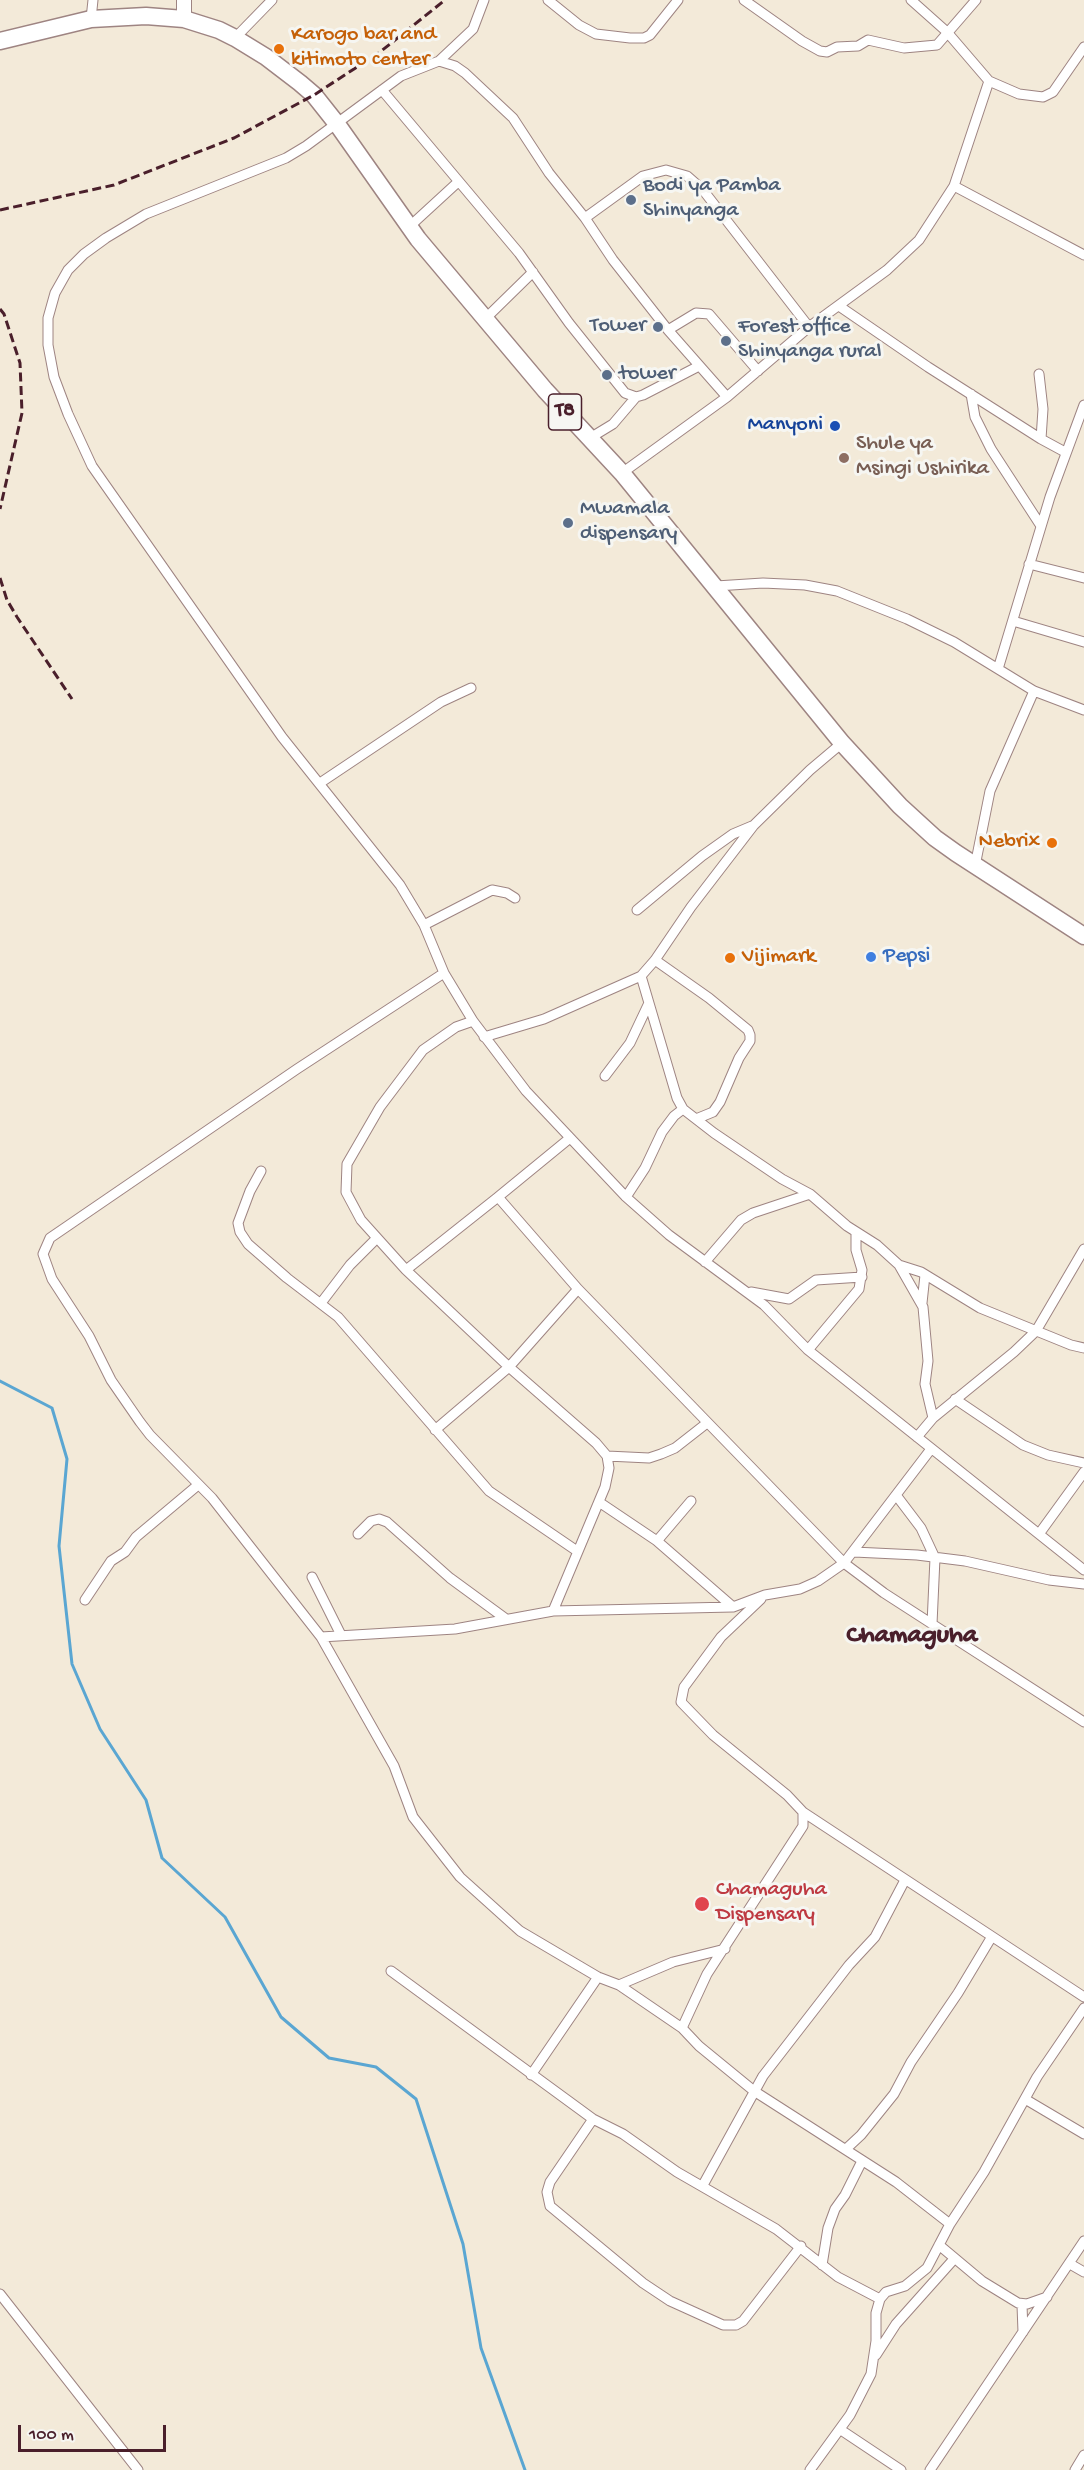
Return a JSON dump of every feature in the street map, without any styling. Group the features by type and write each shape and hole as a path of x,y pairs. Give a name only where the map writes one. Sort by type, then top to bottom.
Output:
{"highway":[{"name":"T8","path":"0,42 91,19 146,16 184,19 219,30 235,38 266,57 300,83 314,95 337,124 409,227 545,390 622,473 842,743 935,838 1084,936"}],"street":[{"path":"91,19 93,0"},
{"path":"184,0 184,19"},
{"path":"235,38 272,0"},
{"path":"484,0 472,29 439,61 401,76 337,124 286,158 146,214 84,254 62,279 51,305 47,328 54,376 68,414 92,466 282,737 400,885 424,925 444,973 473,1021 526,1091 626,1197 669,1234 764,1305 808,1350 1084,1570"},
{"path":"548,0 579,25 596,34 644,38 650,35 678,0"},
{"path":"744,0 820,51 827,52 837,47 858,46 868,40 904,48 937,45 976,0"},
{"path":"911,0 947,32 990,81 1018,94 1043,97 1053,92 1084,46"},
{"path":"439,61 455,66 465,73 513,118 549,173 585,218 613,260 668,330 727,398"},
{"path":"622,473 727,398 809,327 904,256 919,240 954,186 990,81"},
{"path":"382,90 532,272 563,316 622,389 636,397"},
{"path":"585,218 643,176 666,170 687,176 703,190 809,327"},
{"path":"409,227 458,182"},
{"path":"954,186 1084,255"},
{"path":"486,318 532,272"},
{"path":"839,306 971,394 1065,452"},
{"path":"668,330 696,313 709,314 758,371"},
{"path":"590,438 613,424 636,397 699,366"},
{"path":"1040,374 1043,409 1041,439"},
{"path":"971,394 975,417 991,449 1041,526"},
{"path":"998,669 1065,452 1084,405"},
{"path":"1029,564 1084,578"},
{"path":"716,586 763,583 805,585 837,591 907,618 954,642 1034,691 1084,710"},
{"path":"1013,621 1084,642"},
{"path":"320,783 441,702 471,688"},
{"path":"975,866 990,791 1034,691"},
{"path":"484,1037 544,1019 641,976 754,825 810,770 842,743"},
{"path":"637,910 702,856 733,834 754,825"},
{"path":"424,925 492,891 507,893 515,898"},
{"path":"655,960 709,998 750,1032 750,1041 720,1102 712,1112 696,1119"},
{"path":"444,973 50,1238 44,1254 52,1279 89,1336 111,1380 150,1435 212,1498 321,1637 394,1766 413,1816 460,1877 520,1931 598,1977 619,1985 682,2028 699,2046 754,2091 846,2148 911,2192 950,2224"},
{"path":"641,976 677,1098 683,1109 782,1179 810,1194 856,1232 878,1245 899,1265 922,1303"},
{"path":"604,1076 630,1043 648,1005"},
{"path":"473,1021 456,1027 423,1050 380,1107 347,1164 346,1192 376,1239 406,1270 509,1367 596,1443 607,1456 607,1479 600,1502 553,1611"},
{"path":"626,1197 645,1168 662,1132 674,1116 683,1109"},
{"path":"406,1270 570,1138"},
{"path":"261,1171 238,1223 240,1232 248,1244 338,1317 489,1491 577,1551"},
{"path":"705,1262 741,1220 753,1213 810,1194"},
{"path":"498,1197 578,1289 844,1563 932,1624 1084,1722"},
{"path":"808,1350 859,1289 862,1277 856,1250 856,1232"},
{"path":"321,1303 350,1264 376,1239"},
{"path":"917,1437 933,1418 1014,1352 1036,1331 1084,1249"},
{"path":"899,1265 925,1275 980,1308 1071,1345 1084,1348"},
{"path":"925,1275 922,1303 928,1346 925,1384 933,1418"},
{"path":"743,1289 789,1299 816,1280 862,1277"},
{"path":"435,1430 509,1367 578,1289"},
{"path":"955,1399 1023,1444 1048,1455 1084,1463"},
{"path":"607,1456 634,1459 662,1454 675,1448 707,1423"},
{"path":"321,1637 454,1629 553,1611 733,1607 765,1595 800,1589 818,1581 844,1563 931,1449"},
{"path":"1039,1533 1084,1472"},
{"path":"85,1600 111,1561 125,1552 136,1537 198,1485"},
{"path":"896,1495 921,1528 935,1558 932,1624"},
{"path":"657,1541 691,1501"},
{"path":"600,1502 657,1541 733,1607"},
{"path":"358,1534 371,1521 379,1519 387,1522 450,1578 506,1619"},
{"path":"854,1552 917,1555 965,1561 1049,1580 1084,1584"},
{"path":"312,1577 341,1635"},
{"path":"765,1595 721,1637 684,1687 681,1702 713,1735 778,1788 803,1812 991,1938 1084,1997"},
{"path":"682,2028 698,1990 802,1830 803,1812"},
{"path":"703,2185 763,2076 849,1965 881,1928 905,1880"},
{"path":"846,2148 861,2135 894,2094 911,2062 958,1993 991,1938"},
{"path":"619,1985 673,1962 725,1948"},
{"path":"391,1971 593,2119 623,2134 677,2172 777,2229 838,2277 880,2299"},
{"path":"531,2075 598,1977"},
{"path":"810,2470 841,2430 862,2396 874,2359 876,2313 880,2299 886,2292 905,2286 927,2268 950,2224 1025,2099 1084,2008"},
{"path":"1025,2099 1084,2134"},
{"path":"593,2119 550,2182 547,2192 550,2206 643,2283 670,2301 723,2325 736,2325 743,2321 801,2246"},
{"path":"822,2265 835,2209 845,2195 862,2161"},
{"path":"930,2470 1084,2241"},
{"path":"939,2245 982,2280 1022,2305 1047,2297"},
{"path":"874,2359 896,2324 954,2259"},
{"path":"1070,2264 1084,2272"},
{"path":"0,2294 138,2470"},
{"path":"1022,2305 1023,2334"},
{"path":"841,2430 901,2470"},
{"path":"1075,2470 1084,2455"}],"waterway":[{"path":"0,1381 52,1408 67,1459 59,1546 72,1664 100,1729 146,1800 162,1858 225,1917 281,2017 329,2058 376,2067 416,2099 463,2244 481,2348 525,2470"}],"railway":[{"path":"0,210 114,185 234,138 314,95 380,52 445,0"},
{"path":"0,309 4,314 20,363 22,413 0,509"},
{"path":"0,578 7,600 17,617 72,699"}],"place":[{"name":"Karogo bar and kitimoto center","path":"279,49"},
{"name":"Bodi ya Pamba Shinyanga","path":"631,200"},
{"name":"Tower","path":"658,327"},
{"name":"Forest office Shinyanga rural","path":"726,341"},
{"name":"tower","path":"607,375"},
{"name":"Manyoni","path":"835,426"},
{"name":"Shule ya Msingi Ushirika","path":"844,458"},
{"name":"Mwamala dispensary","path":"568,523"},
{"name":"Nebrix","path":"1052,843"},
{"name":"Pepsi","path":"871,957"},
{"name":"Vijimark","path":"730,958"},
{"name":"Chamaguha Dispensary","path":"702,1904"}],"district":[{"name":"Chamaguha","path":"912,1637"}]}
